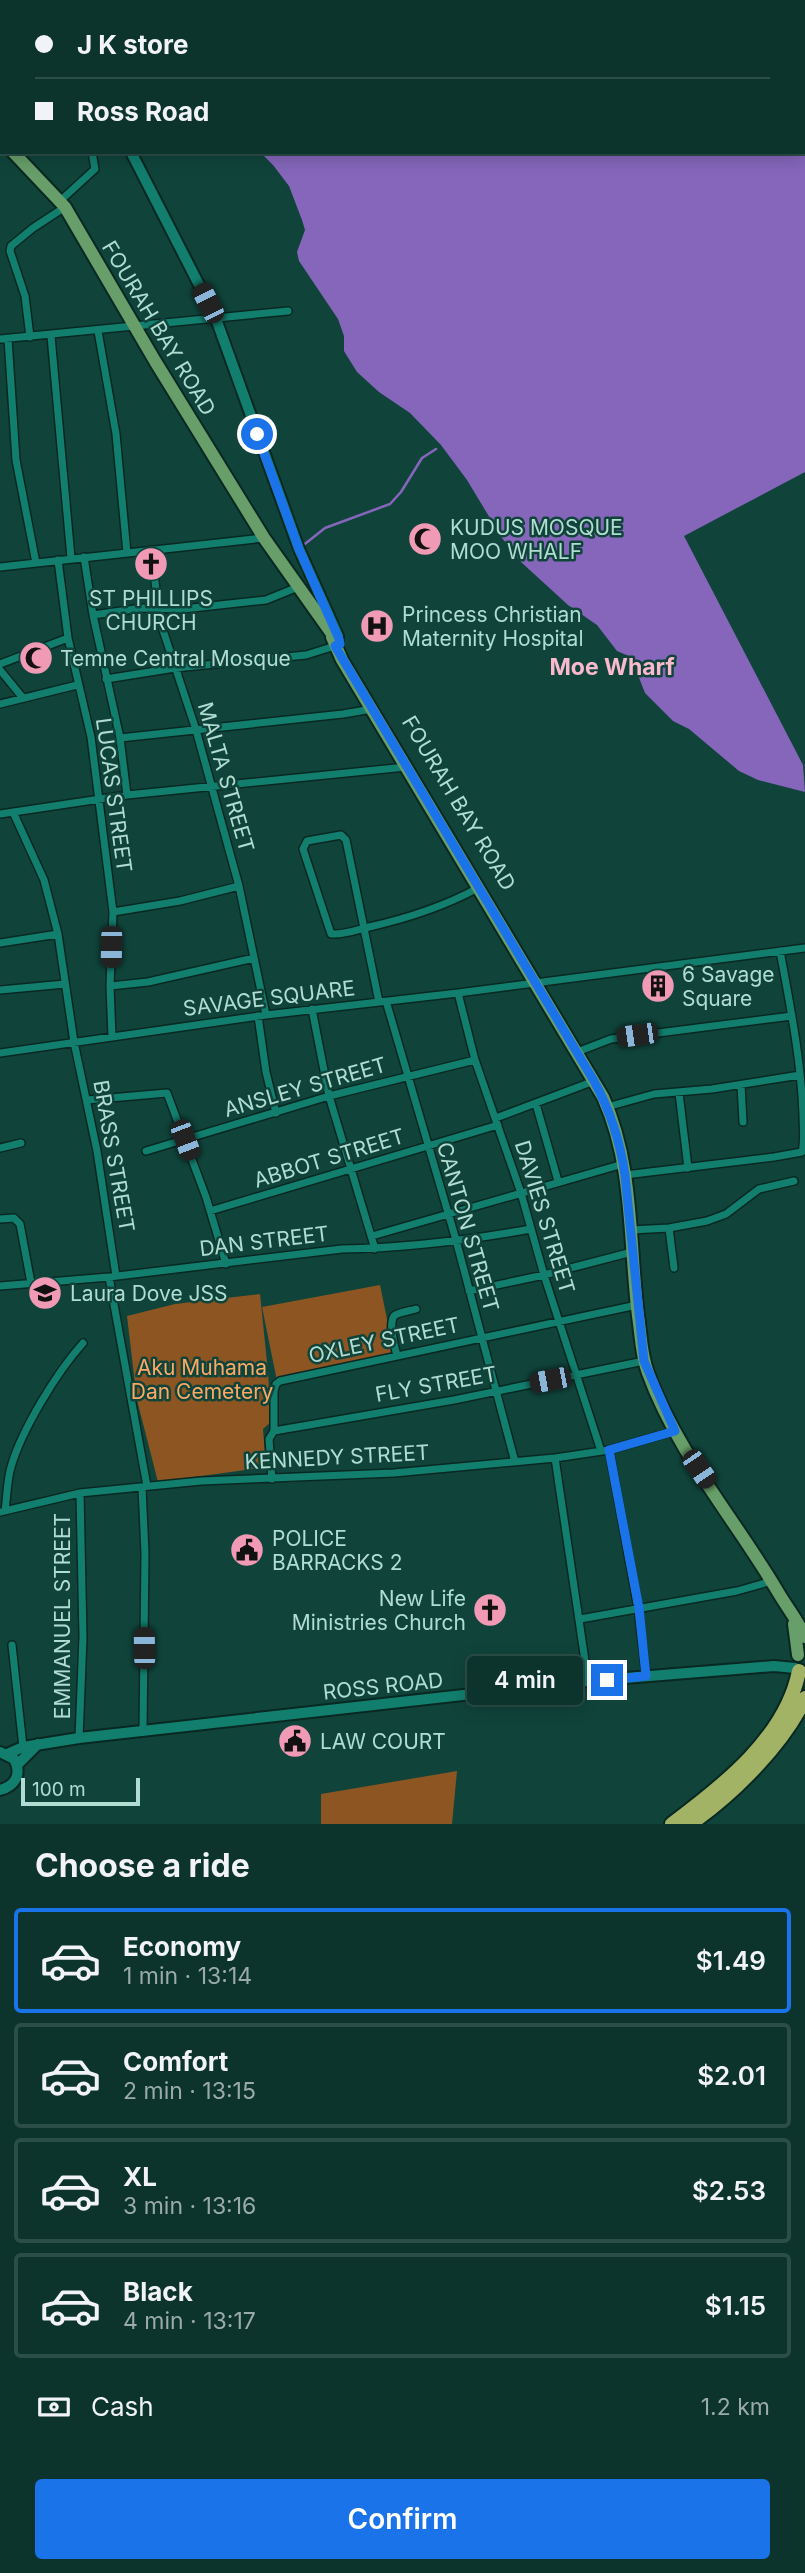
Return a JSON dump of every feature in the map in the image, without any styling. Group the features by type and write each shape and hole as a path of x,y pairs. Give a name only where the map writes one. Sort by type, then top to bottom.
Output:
{"highway":[{"path":"672,1824 709,1796 767,1737 785,1713 800,1663"},
{"path":"690,1824 713,1807 765,1754 798,1712 805,1698"}],"main road":[{"name":"FOURAH BAY ROAD","path":"15,154 62,204 264,538 335,642 516,942 594,1081 607,1107 624,1169 644,1361 675,1431 805,1637"},
{"path":"132,154 215,316 335,642"},
{"name":"FOURAH BAY ROAD","path":"335,642 407,767 468,862 478,888 516,942"},
{"path":"794,1620 800,1663"},
{"name":"ROSS ROAD","path":"4,1753 38,1744 79,1738 588,1681 800,1663"},
{"path":"17,1765 38,1744"},
{"path":"0,1802 2,1789 15,1782 18,1774 17,1765 4,1753"}],"street":[{"path":"30,337 25,296 10,251 11,246 62,204 95,169 92,154"},
{"path":"36,563 16,460 4,339 98,331 215,316 288,311"},
{"path":"98,331 116,434 127,553"},
{"path":"51,335 71,558"},
{"path":"0,566 264,538"},
{"name":"MALTA STREET","path":"151,550 157,608 196,730 239,886 254,958 266,1072 276,1113"},
{"path":"84,557 93,615 120,738 127,795"},
{"name":"LUCAS STREET","path":"58,560 68,638 91,737 113,912 110,986 112,1037"},
{"path":"93,615 266,600 298,587"},
{"path":"23,698 0,667 68,638"},
{"path":"106,679 175,668 306,655 335,642"},
{"path":"0,704 77,685"},
{"path":"120,738 372,709"},
{"path":"0,814 100,798 407,767"},
{"name":"BRASS STREET","path":"13,812 44,880 58,934 75,1042 97,1151 145,1487 143,1732"},
{"name":"CANTON STREET","path":"362,928 331,934 303,849 307,841 345,836 362,928 382,1002 456,1240 514,1462"},
{"path":"113,912 180,901 239,886"},
{"path":"362,928 426,913 478,888"},
{"path":"0,943 58,934"},
{"name":"SAVAGE SQUARE","path":"0,1053 262,1015 540,986 805,948"},
{"path":"372,1236 558,1181 624,1169 688,1168 802,1152 804,1139 800,1075 780,951"},
{"path":"110,986 159,980 254,958"},
{"path":"0,990 65,984"},
{"name":"DAVIES STREET","path":"458,993 475,1060 521,1193 576,1375 605,1450 639,1608 646,1676"},
{"path":"312,1009 329,1096 376,1249"},
{"path":"577,1052 611,1039 792,1016"},
{"name":"ANSLEY STREET","path":"146,1151 329,1096 475,1060"},
{"path":"607,1107 654,1094 741,1085 800,1075"},
{"name":"ABBOT STREET","path":"210,1211 427,1147 594,1081"},
{"path":"741,1085 743,1122"},
{"path":"87,1100 167,1093 210,1211 226,1264"},
{"path":"679,1093 688,1168"},
{"path":"536,1104 558,1181"},
{"path":"0,1148 21,1143"},
{"path":"630,1230 669,1228 707,1221 726,1214 759,1189 794,1181"},
{"path":"0,1219 14,1218 20,1224 31,1283"},
{"path":"669,1228 674,1268"},
{"name":"DAN STREET","path":"0,1286 113,1277 342,1249 376,1249 531,1229"},
{"path":"469,1291 544,1275 632,1251"},
{"name":"OXLEY STREET","path":"272,1479 269,1439 274,1431 274,1391 280,1381 637,1305"},
{"path":"397,1356 392,1324 394,1318 396,1314 416,1309"},
{"path":"3,1511 11,1468 20,1446 66,1362 83,1343"},
{"name":"FLY STREET","path":"274,1431 644,1361"},
{"name":"KENNEDY STREET","path":"3,1511 80,1493 201,1481 394,1473 555,1458 605,1450 675,1431"},
{"path":"555,1458 588,1681"},
{"name":"EMMANUEL STREET","path":"79,1738 83,1637 80,1493"},
{"path":"580,1619 749,1588 772,1581"},
{"path":"12,1645 23,1747"}],"green space":[{"path":"380,1285 395,1358 277,1381 262,1307"},
{"name":"Aku Muhama Dan Cemetery","path":"260,1294 271,1422 263,1429 266,1467 158,1482 137,1400 127,1316 175,1304"},
{"path":"457,1771 452,1824 321,1824 321,1794"}],"shaded area":[{"path":"262,154 805,154 805,472 684,536 803,765 805,792 758,780 739,771 689,729 673,721 645,693 631,657 617,651 597,625 568,605 521,562 502,538 467,480 441,445 410,413 379,392 357,372 344,351 344,336 338,319 299,261 297,252 305,230 289,186"}],"waterway":[{"path":"301,547 325,528 390,504 401,492 422,458 436,449"}],"place":[{"name":"KUDUS MOSQUE MOO WHALF","path":"425,539"},
{"name":"ST PHILLIPS CHURCH","path":"151,564"},
{"name":"Princess Christian Maternity Hospital","path":"377,626"},
{"name":"Temne Central Mosque","path":"36,658"},
{"name":"6 Savage Square","path":"658,986"},
{"name":"Laura Dove JSS","path":"45,1293"},
{"name":"POLICE BARRACKS 2","path":"247,1550"},
{"name":"New Life Ministries Church","path":"490,1610"},
{"name":"LAW COURT","path":"295,1741"}],"district":[{"name":"Moe Wharf","path":"612,667"}],"route":[{"path":"257,434 299,549 339,639 340,644 335,646 342,660 594,1081 614,1125 625,1175 644,1361 675,1431 609,1450 639,1608 646,1676 607,1680"}]}
